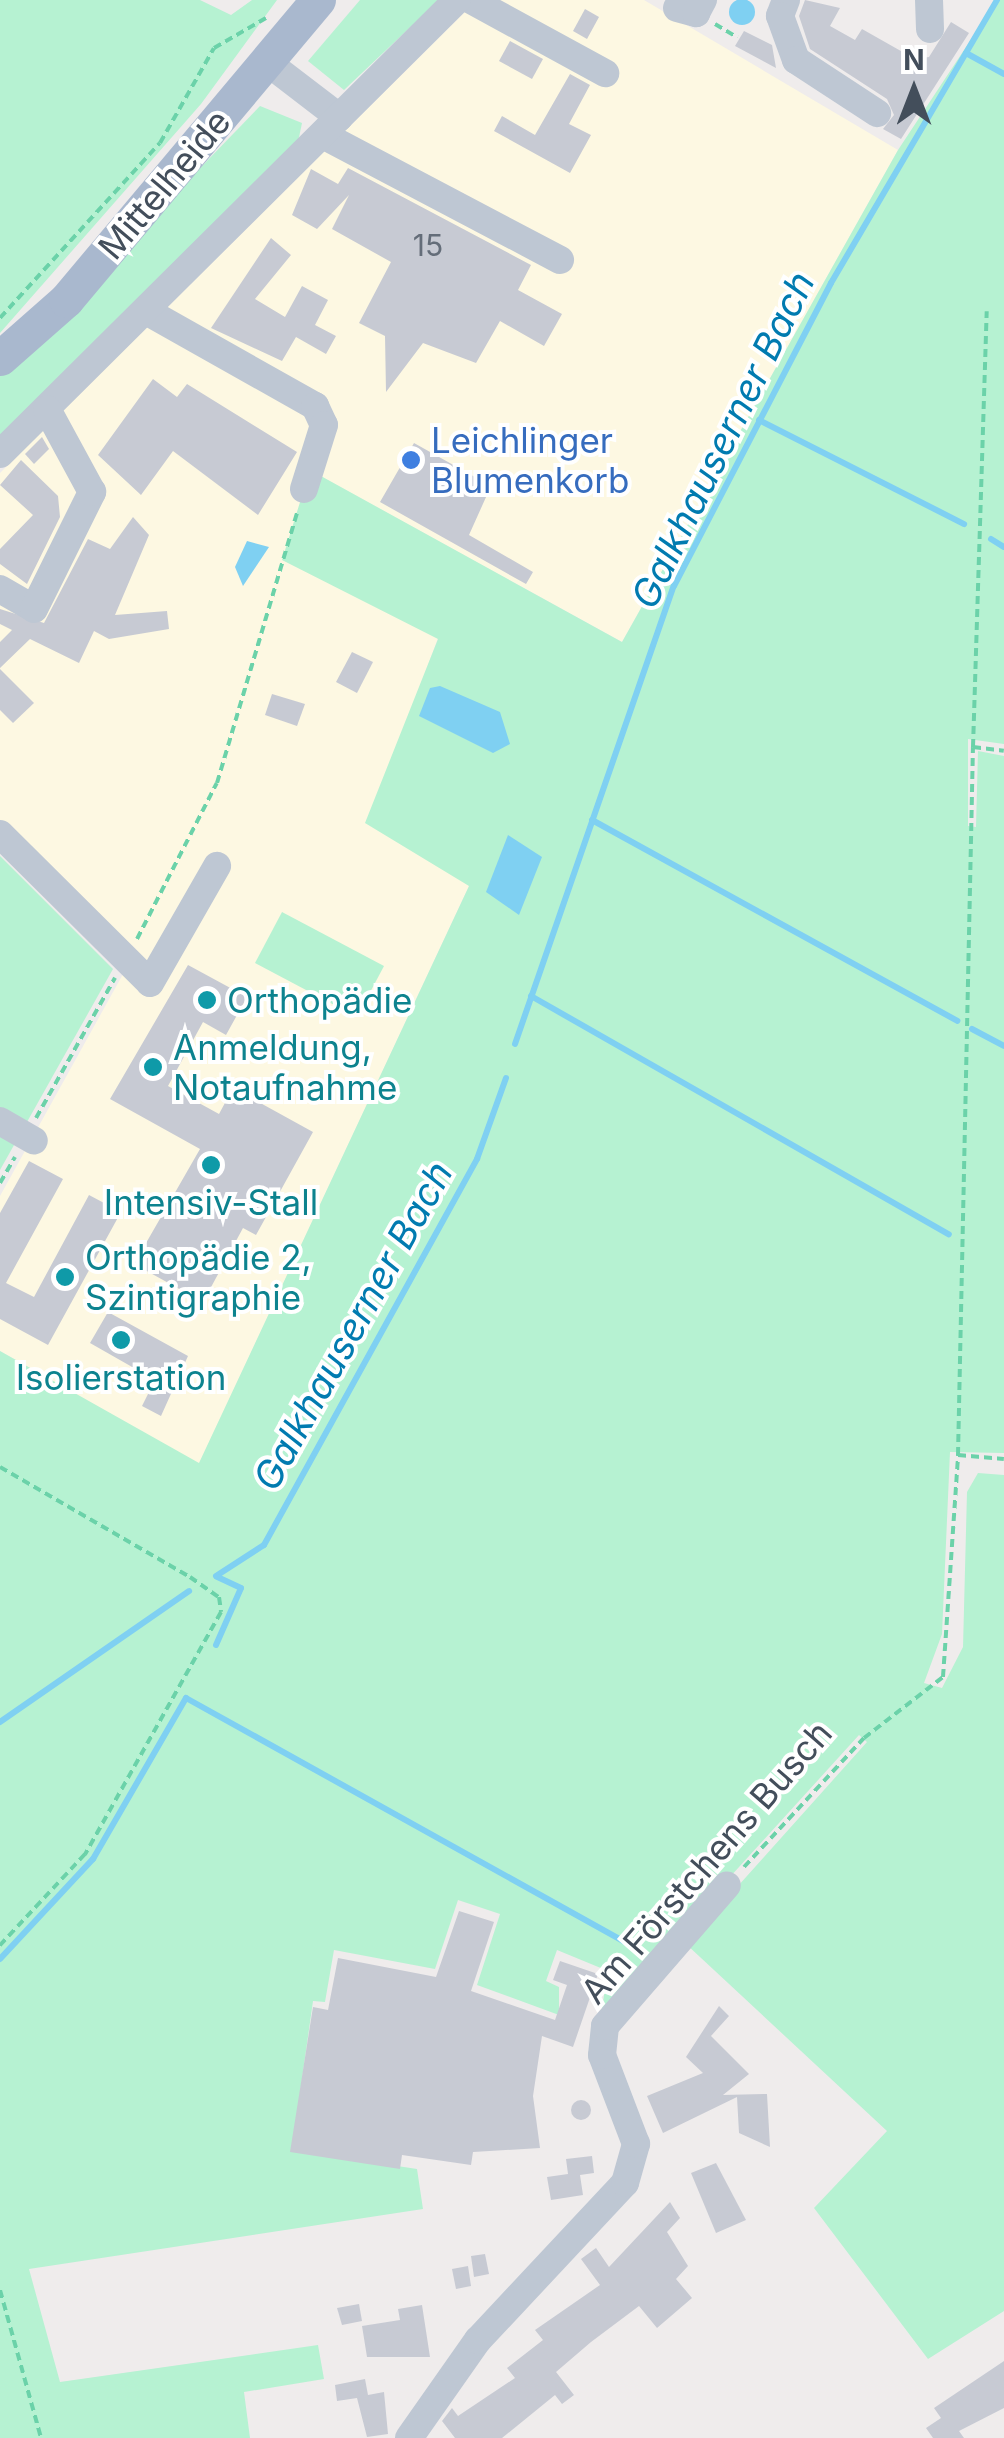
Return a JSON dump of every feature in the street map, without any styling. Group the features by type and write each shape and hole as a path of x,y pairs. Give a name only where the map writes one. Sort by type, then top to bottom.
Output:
{"main road":[{"name":"Mittelheide","path":"0,358 66,300 255,49 318,0"}],"street":[{"path":"0,454 148,312 457,0"},
{"path":"471,0 605,73"},
{"path":"930,0 930,29"},
{"path":"783,1 796,60 878,113"},
{"path":"255,49 331,126 560,260"},
{"path":"148,312 316,406 324,425 304,489"},
{"path":"0,589 34,609 92,492 47,409"},
{"path":"3,848 150,983 218,866"},
{"path":"0,1121 30,1138"},
{"name":"Am Förstchens Busch","path":"409,2438 478,2340 624,2183 636,2144 602,2055 605,2026 727,1886"}],"path":[{"path":"699,6 711,22 738,37"},
{"path":"0,318 160,143 214,48 255,49 270,14"},
{"name":"Am Förstchens Busch","path":"727,1886 864,1738 943,1676 958,1454 987,311"},
{"path":"0,1184 30,1138 207,810 304,489"},
{"path":"974,746 1004,752"},
{"path":"958,1454 1004,1460"},
{"path":"0,1467 190,1577 220,1598 221,1612 86,1854 0,1945"},
{"path":"0,2290 41,2438"}],"shaded area":[{"path":"477,0 644,0 898,150 622,642 311,471 283,560 438,638 414,702 469,886 199,1464 0,1351 0,1196 133,956 0,820 0,473"}],"green space":[{"path":"0,0 200,0 231,15 252,0 277,0 201,104 0,333"},
{"path":"360,0 439,0 344,90 308,61"},
{"path":"997,0 1004,0 1004,744 968,739 968,826 976,827 978,751 1004,756 1004,1453 950,1452 942,1634 924,1683 942,1688 963,1647 967,1492 978,1473 1004,1475 1004,2311 928,2359 814,2208 887,2131 686,1944 867,1742 859,1735 600,2020 608,1971 557,1950 546,1981 559,1987 559,2015 477,1985 500,1914 458,1900 435,1969 334,1950 325,2002 313,2001 292,2150 417,2169 423,2209 29,2269 60,2382 318,2345 324,2379 244,2392 250,2438 0,2438 0,1351 199,1463 469,886 365,823 438,639 282,560 310,470 622,642 898,150"},
{"path":"260,106 302,123 298,142 0,440 0,375"},
{"path":"0,856 113,969 0,1170"},
{"path":"282,912 384,966 357,1017 255,963"}],"water":[{"path":"742,-1 751,3 755,12 751,21 742,25 733,21 729,12 733,3"},
{"path":"247,541 269,547 243,586 235,567"},
{"path":"440,686 500,712 510,744 493,753 419,716 430,688"},
{"path":"508,835 542,857 519,915 486,892"}],"building":[{"path":"805,0 840,8 830,26 855,40 862,29 915,59 929,57 951,22 969,33 901,139 883,129 894,115 887,99 810,49 799,16"},
{"path":"585,9 599,17 587,39 573,31"},
{"path":"744,31 772,45 776,68 735,46"},
{"path":"510,41 543,59 532,79 499,61"},
{"path":"570,74 590,85 569,124 591,135 570,173 494,131 502,116 535,135"},
{"path":"348,168 531,265 518,290 562,314 544,346 500,321 476,363 423,343 386,392 385,336 359,323 391,262 332,229 349,195 317,229 292,215 311,169 338,184"},
{"path":"271,238 291,255 255,299 285,317 302,286 328,300 315,325 336,336 326,354 296,337 282,361 211,328"},
{"path":"153,379 177,397 187,384 297,452 258,515 173,451 141,495 98,455"},
{"path":"42,437 49,449 34,464 25,454"},
{"path":"414,443 491,486 469,535 533,572 526,584 380,502"},
{"path":"21,460 58,496 60,517 27,584 0,564 0,549 33,515 0,485"},
{"path":"133,517 149,535 115,615 167,611 169,629 109,639 94,631 79,663 30,639 0,668 0,642 12,630 0,624 0,609 44,623 88,539 110,549"},
{"path":"352,652 373,662 357,693 336,682"},
{"path":"0,669 34,703 13,723 0,710"},
{"path":"272,694 305,704 297,726 265,715"},
{"path":"188,965 247,997 226,1035 203,1022 168,1086 219,1114 233,1088 313,1132 256,1235 243,1228 203,1302 134,1264 200,1149 110,1099"},
{"path":"29,1161 63,1179 6,1283 34,1297 89,1195 121,1212 48,1345 0,1319 0,1213"},
{"path":"108,1312 188,1356 161,1416 142,1406 155,1380 90,1343"},
{"path":"459,1911 494,1922 471,1991 555,2020 567,1985 553,1980 560,1961 598,1974 573,2047 542,2036 533,2096 540,2148 473,2152 471,2165 402,2155 400,2169 290,2152 313,2007 328,2010 338,1958 436,1977"},
{"path":"719,2006 729,2016 711,2036 749,2074 723,2095 767,2094 770,2147 739,2133 737,2097 663,2133 647,2096 703,2073 686,2057"},
{"path":"581,2100 591,2110 581,2120 571,2110"},
{"path":"592,2156 594,2173 580,2175 583,2195 551,2200 547,2177 568,2174 566,2159"},
{"path":"716,2163 746,2220 716,2233 691,2173"},
{"path":"670,2202 680,2218 667,2232 688,2266 676,2279 692,2298 657,2328 639,2306 591,2342 556,2372 574,2395 562,2404 555,2395 502,2438 455,2438 442,2421 452,2408 458,2416 515,2378 507,2368 543,2340 535,2330 600,2285 581,2259 596,2248 609,2267"},
{"path":"485,2254 489,2274 474,2277 471,2256"},
{"path":"468,2266 471,2286 456,2289 452,2269"},
{"path":"359,2304 362,2321 342,2325 337,2308"},
{"path":"422,2305 430,2357 367,2357 362,2326 400,2320 398,2309"},
{"path":"1004,2361 1004,2408 959,2431 964,2438 933,2438 926,2428 941,2418 934,2408"},
{"path":"365,2379 368,2395 384,2392 388,2434 367,2437 357,2398 337,2401 335,2385"}],"waterway":[{"name":"Galkhauserner Bach","path":"515,1044 674,586 831,283 997,0"},
{"path":"966,53 1004,74"},
{"path":"759,420 964,524"},
{"path":"991,539 1004,547"},
{"path":"592,820 957,1021"},
{"path":"531,996 949,1234"},
{"path":"972,1029 1004,1046"},
{"name":"Galkhauserner Bach","path":"216,1576 264,1545 477,1159 506,1078"},
{"path":"216,1645 241,1588 217,1577"},
{"name":"Galkhauserner Bach","path":"0,1722 189,1591"},
{"path":"0,1959 93,1859 186,1698 643,1952"}],"place":[{"name":"Leichlinger Blumenkorb","path":"411,460"},
{"name":"Orthopädie","path":"207,1000"},
{"name":"Anmeldung, Notaufnahme","path":"153,1067"},
{"name":"Intensiv-Stall","path":"211,1165"},
{"name":"Orthopädie 2, Szintigraphie","path":"65,1277"},
{"name":"Isolierstation","path":"121,1340"}]}
